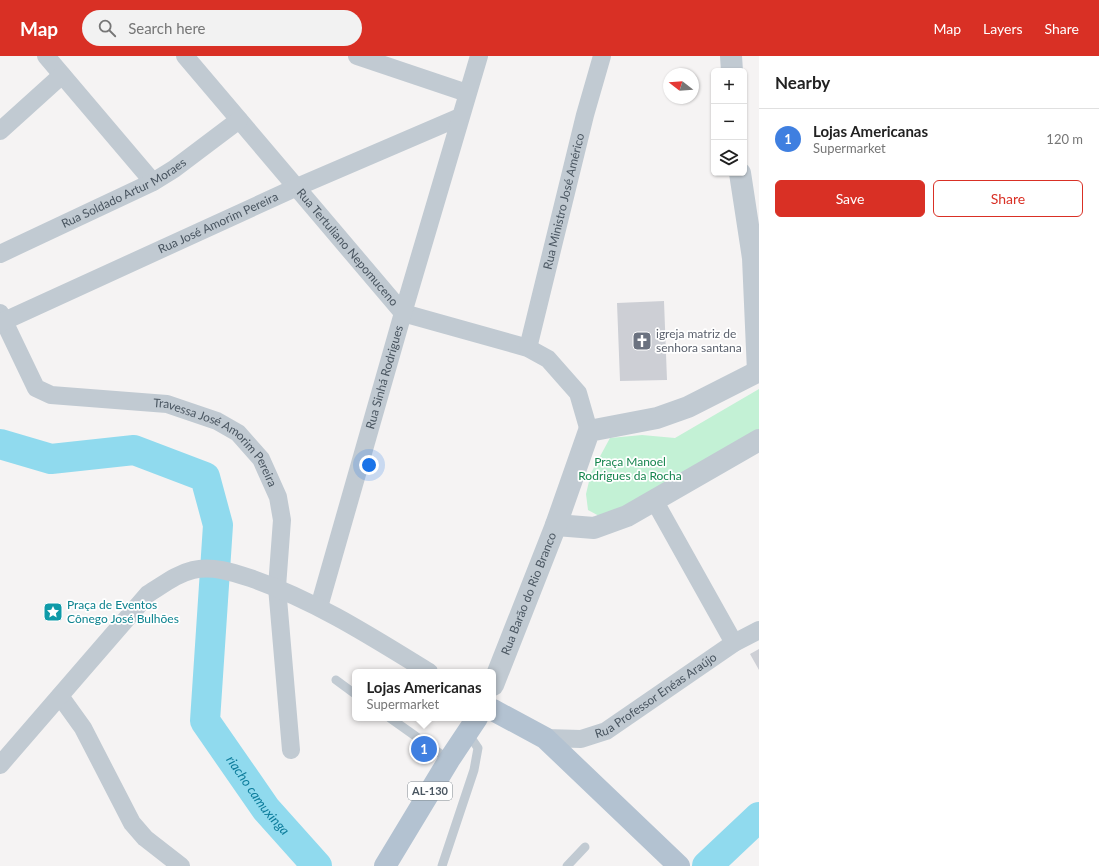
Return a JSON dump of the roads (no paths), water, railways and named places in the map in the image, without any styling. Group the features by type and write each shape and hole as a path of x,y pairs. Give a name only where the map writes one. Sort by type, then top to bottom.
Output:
{"main road":[{"path":"496,712 545,738 679,866"},
{"name":"AL-130","path":"385,866 472,725"}],"street":[{"path":"46,56 154,182"},
{"name":"Rua Tertuliano Nepomuceno","path":"185,56 298,187 403,313 528,348 548,359 578,393 589,431"},
{"path":"357,56 467,93"},
{"name":"Rua Sinhá Rodrigues","path":"319,607 403,313 479,56"},
{"name":"Rua Ministro José Américo","path":"528,348 585,114 602,56"},
{"path":"731,56 732,68"},
{"path":"0,131 62,75"},
{"name":"Rua José Amorim Pereira","path":"1,319 151,255 298,187 460,117"},
{"name":"Rua Soldado Artur Moraes","path":"0,254 154,182 174,169 239,120"},
{"path":"741,176 753,222 756,262 759,372 688,407 657,418 589,431 556,525 594,528 627,516 759,440"},
{"name":"Travessa José Amorim Pereira","path":"1,319 36,388 51,395 167,404 217,421 238,433 261,459 278,497 282,520 277,587 291,750"},
{"path":"654,500 734,643"},
{"name":"Rua Barão do Rio Branco","path":"496,677 556,525"},
{"path":"0,765 148,594 173,578 194,570 209,569 232,572 277,587 319,607 424,669"},
{"name":"Rua Professor Enéas Araújo","path":"545,738 581,739 606,731 734,643 759,630"},
{"path":"60,696 83,728 132,823 145,838 181,866"}],"lane":[{"path":"336,680 352,692"},
{"path":"394,721 449,760"},
{"path":"442,866 474,770 478,748 472,725"},
{"path":"567,866 585,847"}],"waterway":[{"name":"riacho camuxinga","path":"0,444 51,459 134,450 205,477 218,525 205,721 266,809 317,866"},
{"path":"707,866 759,817"}],"place":[{"name":"igreja matriz de senhora santana","path":"642,341"},
{"name":"Praça de Eventos Cônego José Bulhões","path":"53,612"},
{"name":"Lojas Americanas","path":"424,749"}],"park label":[{"name":"Praça Manoel Rodrigues da Rocha","path":"630,469"}]}
